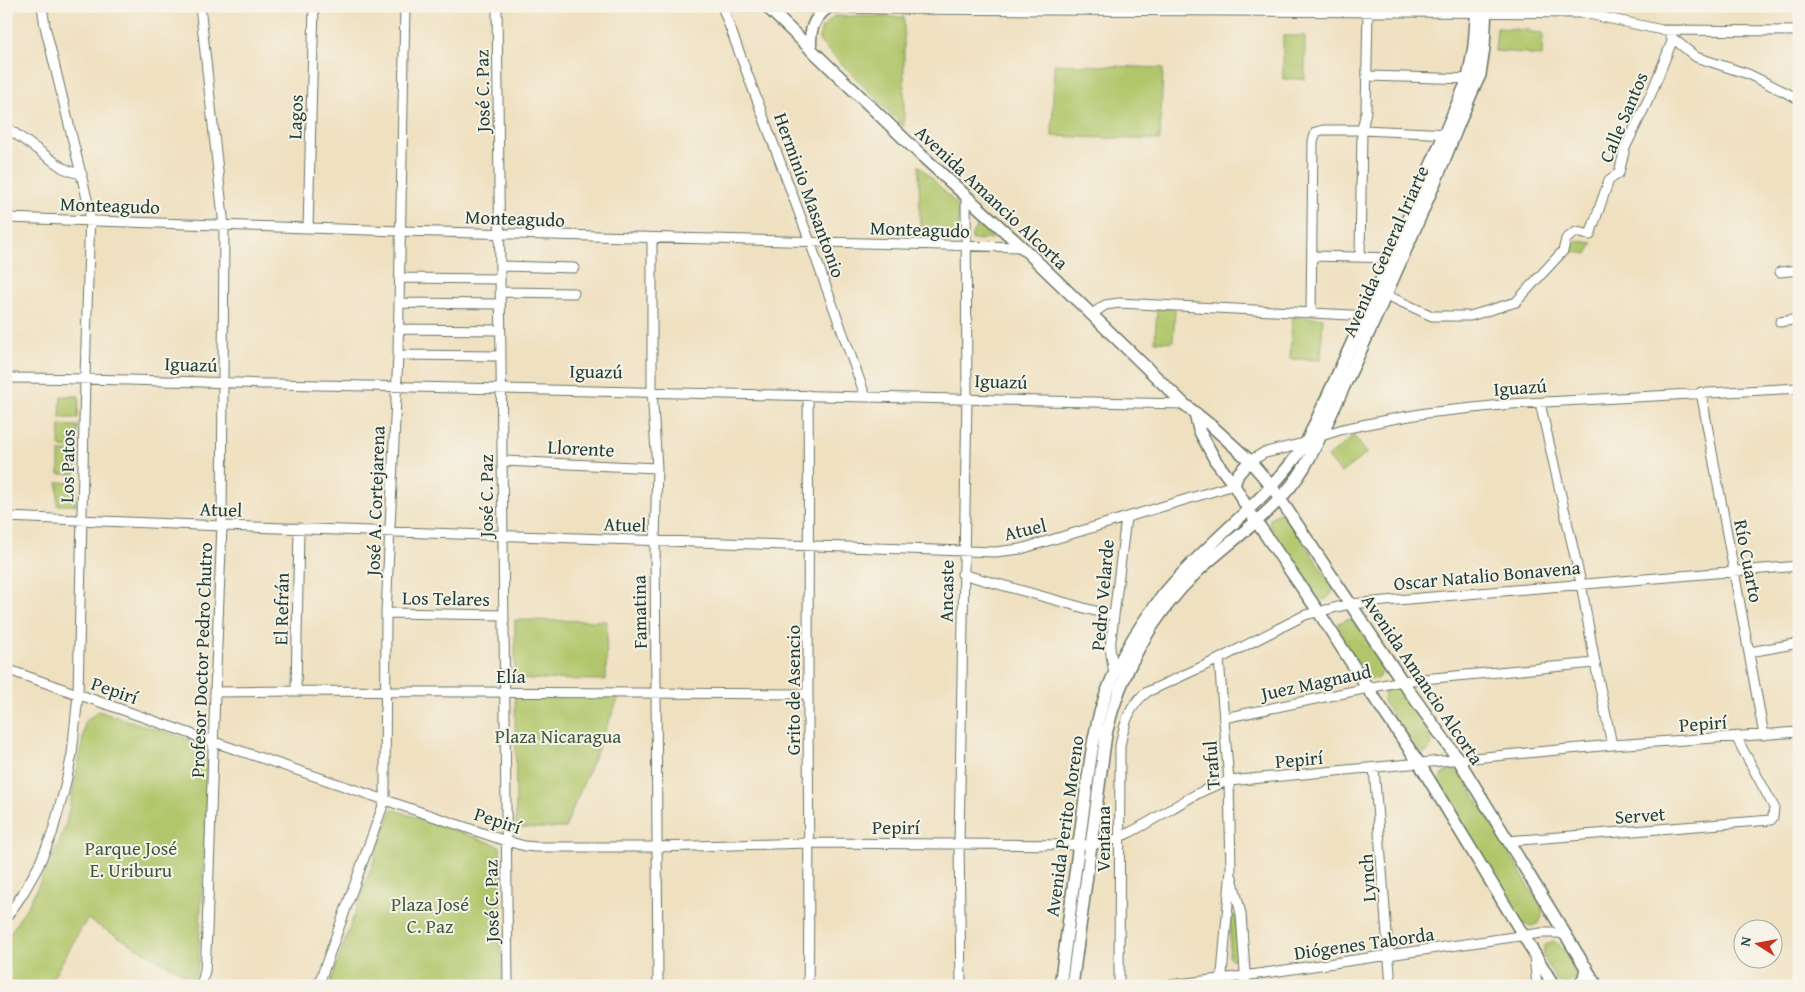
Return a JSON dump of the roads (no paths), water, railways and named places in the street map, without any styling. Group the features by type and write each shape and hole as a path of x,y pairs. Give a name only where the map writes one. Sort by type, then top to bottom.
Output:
{"main road":[{"name":"Avenida Amancio Alcorta","path":"767,7 1022,247 1184,404 1250,461 1281,497 1402,681 1458,759 1597,986"},
{"path":"811,50 810,31 825,7"},
{"name":"Avenida General Iriarte","path":"1120,676 1130,645 1163,595 1189,566 1249,511 1272,487 1296,459 1306,443 1365,316 1397,258 1484,53 1481,9"},
{"name":"Avenida General Iriarte","path":"1120,676 1165,608 1198,571 1257,521 1281,497 1304,468 1377,316 1386,295 1397,258"},
{"path":"1195,413 1199,430 1215,460 1234,484 1249,511 1419,763 1554,985"},
{"path":"1234,484 1238,474 1250,461"},
{"name":"Avenida Perito Moreno","path":"1060,986 1084,845 1106,734 1120,676"},
{"name":"Avenida Perito Moreno","path":"1072,986 1084,845"},
{"path":"1577,986 1584,978 1586,967"}],"street":[{"name":"Los Patos","path":"6,918 38,867 52,834 72,754 78,694 85,378 91,221 82,174 45,26 42,6"},
{"name":"Profesor Doctor Pedro Chutro","path":"200,6 224,226 222,526 207,932 205,971 201,986"},
{"name":"Lagos","path":"308,228 314,6"},
{"name":"José A. Cortejarena","path":"318,986 385,800 386,613 398,355 405,6"},
{"name":"José C. Paz","path":"497,6 508,986"},
{"name":"Herminio Masantonio","path":"722,6 865,395"},
{"path":"727,6 1368,11 1481,9 1584,12 1662,30 1799,31"},
{"path":"1360,257 1362,130 1366,111 1368,11"},
{"path":"1662,30 1696,57 1748,74 1799,99"},
{"name":"Calle Santos","path":"1386,295 1432,316 1470,316 1516,302 1563,251 1566,239 1576,232 1590,235 1609,180 1619,173 1625,148 1651,94 1673,38"},
{"path":"1367,76 1473,79"},
{"path":"6,126 64,168 82,174"},
{"path":"1311,313 1313,141 1315,134 1320,130 1362,130 1450,134"},
{"name":"Ancaste","path":"961,986 959,844 966,398 966,196"},
{"name":"Monteagudo","path":"6,218 224,226 1022,247"},
{"name":"Famatina","path":"652,238 652,390 657,468 655,541 658,986"},
{"path":"1312,256 1397,258"},
{"path":"500,266 574,268"},
{"path":"1780,272 1799,270"},
{"path":"399,278 500,278"},
{"path":"500,292 574,293"},
{"path":"1091,315 1105,306 1119,303 1377,316"},
{"path":"399,304 500,304"},
{"path":"1780,322 1799,319"},
{"path":"398,330 500,330"},
{"path":"398,355 500,356"},
{"name":"Iguazú","path":"6,378 652,390 1184,404"},
{"name":"Iguazú","path":"1250,461 1264,453 1306,443 1321,435 1363,424 1426,413 1511,404 1799,388"},
{"name":"Río Cuarto","path":"1701,392 1764,735"},
{"name":"Grito de Asencio","path":"808,394 810,546 808,986"},
{"path":"1540,403 1581,583 1594,663 1612,745"},
{"name":"Llorente","path":"503,461 657,468"},
{"name":"Atuel","path":"6,517 994,552 1021,549 1234,484"},
{"name":"Pedro Velarde","path":"1120,676 1110,648 1112,616 1126,518"},
{"name":"El Refrán","path":"296,691 299,528"},
{"name":"Oscar Natalio Bonavena","path":"1139,697 1305,615 1350,604 1799,566"},
{"path":"962,574 1112,616"},
{"name":"Los Telares","path":"386,613 504,615"},
{"path":"1750,652 1799,643"},
{"name":"Traful","path":"1219,659 1229,781 1230,869 1221,982"},
{"name":"Juez Magnaud","path":"1224,718 1402,681 1594,663"},
{"name":"Pepirí","path":"6,669 214,742 525,846 657,847 810,843 1084,845 1109,842 1202,791 1229,781 1612,745 1799,732"},
{"name":"Elía","path":"215,692 808,694"},
{"name":"Ventana","path":"1119,986 1120,746 1126,720 1139,697"},
{"name":"Servet","path":"1508,841 1771,820 1774,806 1736,737"},
{"name":"Lynch","path":"1374,768 1391,986"},
{"name":"Traful","path":"1230,869 1241,914 1246,986"},
{"name":"Diógenes Taborda","path":"1162,986 1221,982 1244,976 1548,932 1560,933 1568,938"},
{"path":"1534,953 1537,986"}],"park label":[{"name":"Plaza Nicaragua","path":"558,736"},
{"name":"Parque José E. Uriburu","path":"131,859"},
{"name":"Plaza José C. Paz","path":"430,915"}]}
